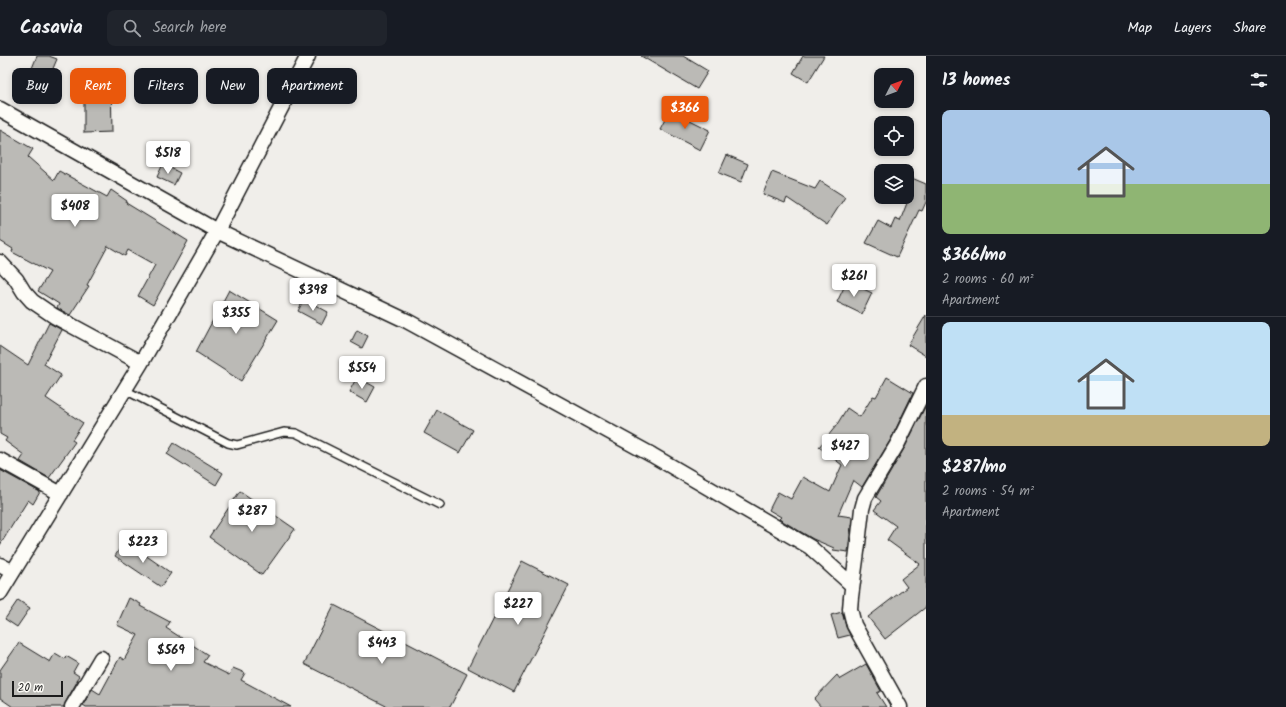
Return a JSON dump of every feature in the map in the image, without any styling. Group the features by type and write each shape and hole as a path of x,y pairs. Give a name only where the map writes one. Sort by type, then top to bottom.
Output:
{"street":[{"path":"0,593 142,363 217,231 308,56"},
{"path":"0,109 217,231 407,321 652,455 810,547 852,585"},
{"path":"0,262 12,274 32,301 54,316 142,363"},
{"path":"900,707 854,625 850,609 862,509 865,498 898,443 926,386"},
{"path":"0,460 61,494"},
{"path":"0,565 13,572"},
{"path":"72,707 101,658"}],"lane":[{"path":"125,390 228,443 237,445 284,432 296,433 440,506"}],"building":[{"path":"37,56 49,56 57,59 53,68 32,68"},
{"path":"641,56 683,56 708,71 697,89"},
{"path":"803,56 824,56 808,82 793,73"},
{"path":"84,104 111,104 112,132 84,133"},
{"path":"670,110 710,130 700,150 660,129"},
{"path":"0,130 33,149 28,157 54,180 59,171 107,197 111,190 127,201 126,203 188,241 153,305 138,296 155,265 128,250 125,256 108,246 87,285 89,286 70,315 57,308 59,304 38,291 50,272 12,252 13,249 0,241"},
{"path":"727,155 748,164 741,182 719,173"},
{"path":"163,164 180,173 174,185 157,177"},
{"path":"772,172 815,189 820,181 845,197 827,225 787,198 785,203 763,194"},
{"path":"914,179 926,184 926,202 922,211 919,210 897,257 866,243 878,221 891,228 895,219 900,221 907,204 914,204"},
{"path":"847,281 872,293 862,314 837,302"},
{"path":"229,290 278,320 241,381 196,352"},
{"path":"304,299 328,312 322,324 298,311"},
{"path":"926,315 926,356 908,345"},
{"path":"49,323 62,330 44,364 61,375 46,398 83,423 72,440 75,442 49,478 20,461 24,455 5,441 7,438 0,434 0,346 28,365"},
{"path":"357,330 368,336 362,348 351,342"},
{"path":"357,377 375,387 367,402 349,392"},
{"path":"887,377 913,393 891,439 862,487 853,480 838,515 852,517 848,552 833,550 834,548 813,539 779,519 781,517 769,510 778,492 791,499 803,477 830,492 842,465 819,447 836,426 847,408 860,417 873,396 876,397"},
{"path":"926,405 926,607 885,639 868,617 907,587 901,579 920,564 887,540 896,526 874,510 881,501 876,497 905,447"},
{"path":"437,410 473,430 460,453 424,433"},
{"path":"174,443 223,473 216,485 167,454"},
{"path":"0,470 40,492 33,504 28,500 0,545"},
{"path":"240,491 295,529 262,575 209,537"},
{"path":"125,541 171,573 161,587 115,556"},
{"path":"522,561 569,585 514,692 468,668"},
{"path":"129,598 141,604 140,606 170,622 166,628 208,655 203,662 229,675 233,668 245,673 241,680 291,707 86,707 83,705 92,689 100,694 120,657 124,660 138,635 117,625"},
{"path":"18,600 30,608 17,627 5,619"},
{"path":"334,605 467,674 450,707 388,707 304,664"},
{"path":"842,612 850,635 838,638 831,615"},
{"path":"19,643 50,662 55,653 65,659 66,656 78,663 73,672 79,676 76,680 78,680 64,707 13,707 0,698 0,670"},
{"path":"866,664 881,691 877,693 886,707 821,707 814,699 837,675 840,679"}]}
